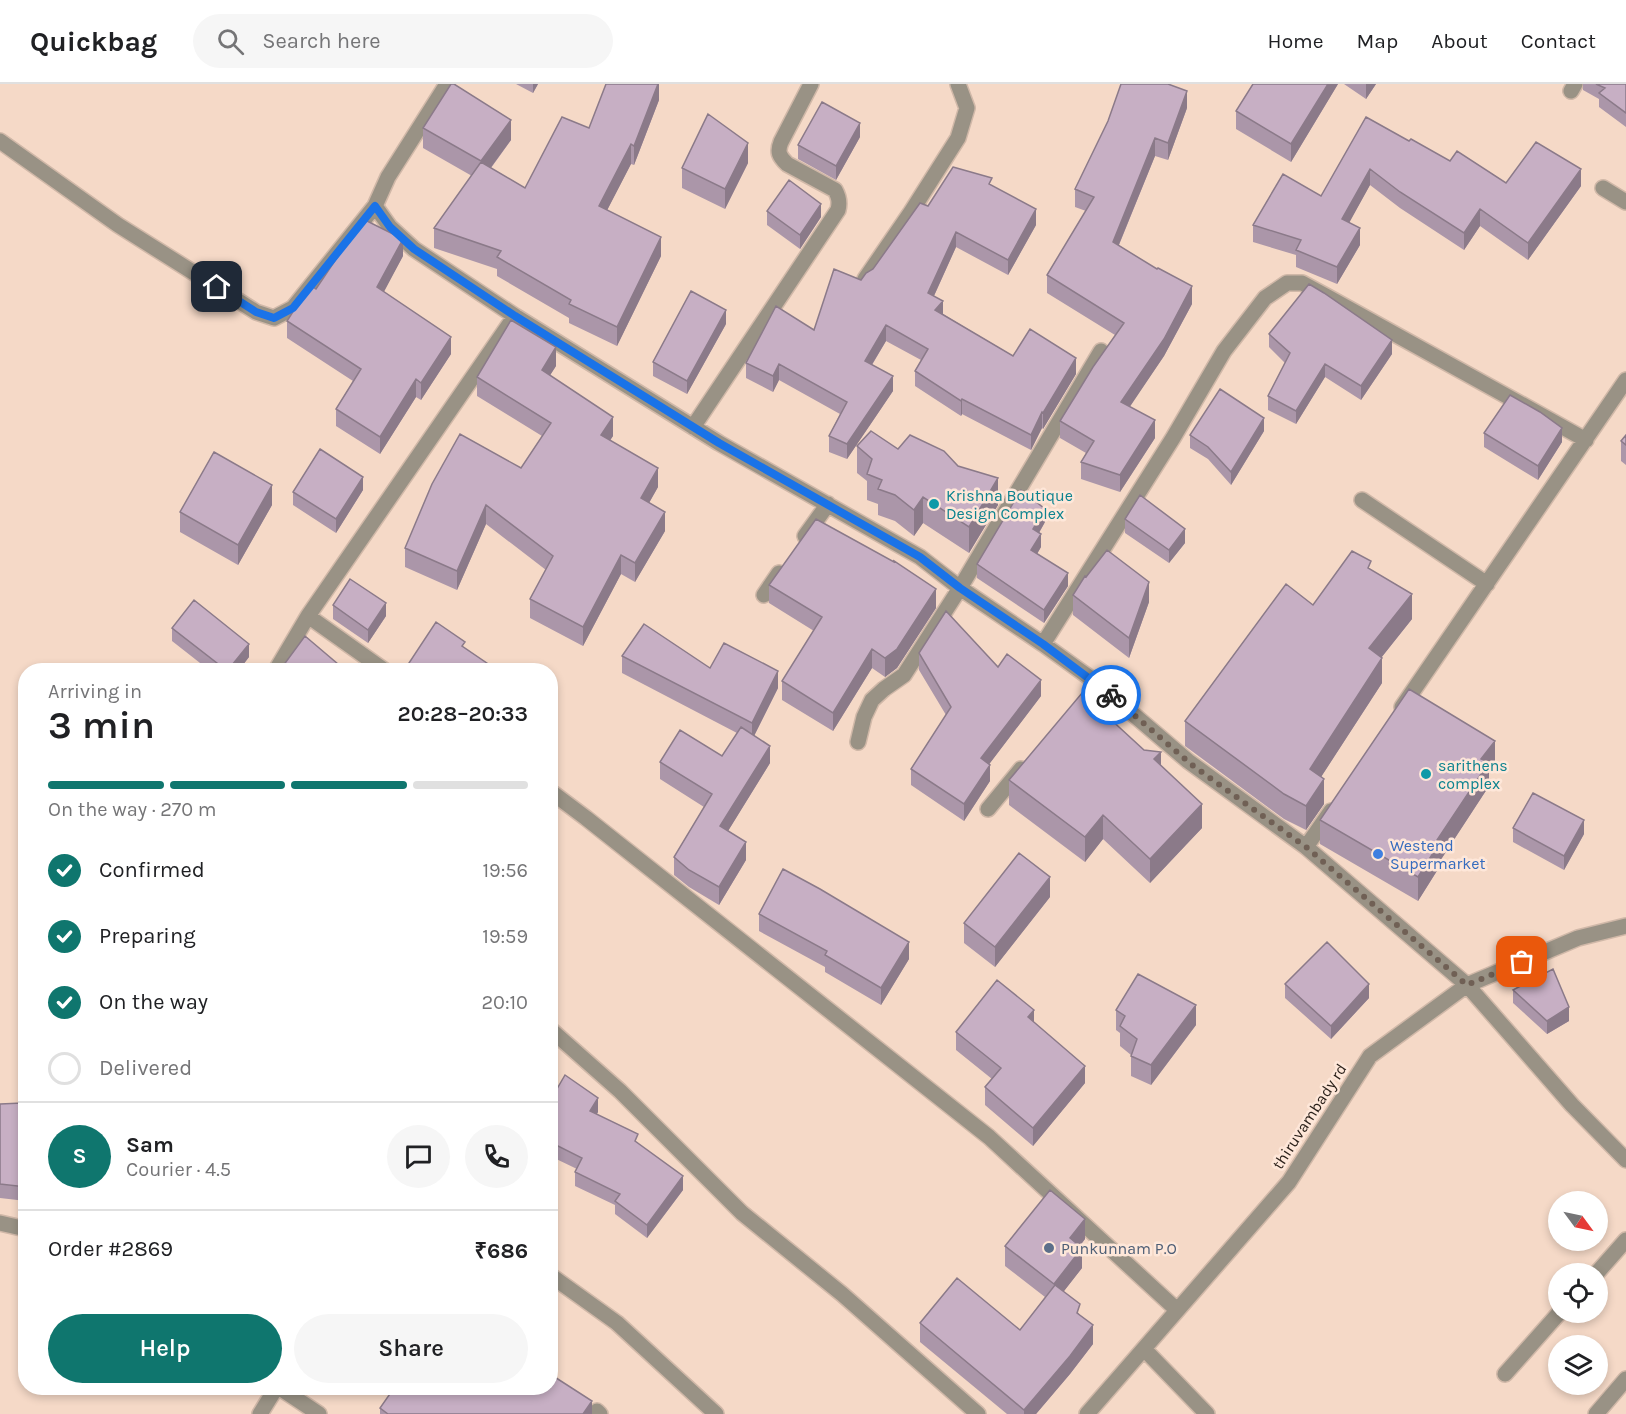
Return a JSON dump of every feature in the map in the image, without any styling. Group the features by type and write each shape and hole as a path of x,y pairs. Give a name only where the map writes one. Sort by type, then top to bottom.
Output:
{"street":[{"path":"0,141 118,225 256,312 274,318 293,308 375,206 388,177 447,84"},
{"path":"693,427 831,221 840,203 835,190 787,164 778,151 811,84"},
{"path":"865,279 958,138 967,108 958,84"},
{"path":"1603,188 1626,202"},
{"path":"375,206 390,227 414,249 515,316 693,427 920,557 960,588 1043,644 1089,685 1192,765 1306,847 1467,985 1572,1105 1626,1160"},
{"path":"1043,644 1173,438 1224,351 1265,298 1287,283 1302,283 1586,440"},
{"path":"280,663 308,616 515,316"},
{"path":"858,742 864,717 872,700 904,675 960,588 1101,351"},
{"path":"1396,716 1626,380"},
{"path":"1362,500 1487,584"},
{"path":"764,595 828,504"},
{"path":"308,616 374,663"},
{"path":"988,809 1033,754"},
{"path":"558,797 989,1137 1177,1310"},
{"path":"1306,847 1338,800"},
{"name":"thiruvambady rd","path":"1087,1414 1289,1182 1370,1056 1467,985 1578,938 1626,926"},
{"path":"558,1036 620,1091 742,1213 842,1294 978,1414"},
{"path":"0,1223 18,1227"},
{"path":"1606,1263 1626,1240"},
{"path":"558,1281 617,1323 716,1414"},
{"path":"1505,1374 1550,1323"},
{"path":"1144,1348 1207,1414"},
{"path":"1596,1414 1626,1379"},
{"path":"260,1414 273,1395"},
{"path":"289,1395 319,1414"}],"building":[{"path":"451,84 511,120 481,161 423,128"},
{"path":"606,84 658,84 634,146 631,144 599,206 661,237 617,327 569,304 571,300 497,257 501,251 434,228 481,162 525,188 562,117 589,128"},
{"path":"1121,84 1168,84 1187,91 1168,143 1155,138 1113,242 1157,269 1192,286 1164,339 1121,402 1155,420 1120,475 1081,462 1094,441 1060,421 1093,367 1124,323 1047,275 1094,197 1075,189 1108,121"},
{"path":"1253,84 1328,84 1291,144 1236,111"},
{"path":"1596,84 1626,84 1626,113 1599,93 1605,88"},
{"path":"822,102 860,123 836,166 798,145"},
{"path":"708,114 748,143 725,189 682,168"},
{"path":"1366,117 1450,161 1457,151 1506,183 1536,142 1581,169 1528,243 1480,209 1464,233 1400,192 1370,169 1342,219 1360,228 1337,267 1296,250 1301,240 1253,225 1283,174 1321,196"},
{"path":"953,167 992,178 989,184 1036,209 1008,260 956,232 928,293 943,301 935,310 1013,356 1030,329 1076,358 1042,412 1031,435 962,399 961,401 915,371 928,349 886,325 865,361 893,376 847,444 829,436 847,402 779,364 773,376 746,363 776,306 814,330 834,269 861,280 873,269 920,203 928,206"},
{"path":"789,180 821,204 800,235 767,211"},
{"path":"363,219 403,239 377,287 451,337 421,383 416,379 380,437 336,409 361,369 287,321 310,285 316,289"},
{"path":"1309,284 1392,340 1361,386 1325,364 1296,411 1268,396 1290,353 1269,334"},
{"path":"691,291 726,310 687,381 653,362"},
{"path":"511,320 556,347 542,370 613,417 601,435 658,468 641,498 665,512 635,563 621,555 583,627 530,599 553,556 486,505 457,571 405,548 432,484 460,434 521,468 551,423 477,377"},
{"path":"1220,389 1264,418 1231,472 1208,447 1190,435"},
{"path":"1510,395 1562,428 1538,466 1484,433"},
{"path":"871,431 898,449 910,435 944,451 958,466 998,478 969,527 923,497 914,510 895,495 878,489 882,480 867,474 872,459 857,446"},
{"path":"1626,435 1626,445 1621,441"},
{"path":"320,449 363,477 336,519 293,492"},
{"path":"214,452 272,485 238,545 180,512"},
{"path":"1021,490 1045,509 1033,529 1041,534 1031,550 1068,573 1044,610 977,564"},
{"path":"1140,495 1185,529 1169,550 1125,519"},
{"path":"816,519 894,561 936,589 897,649 885,658 872,649 833,713 782,681 822,617 769,585"},
{"path":"1107,550 1149,582 1129,638 1073,595 1085,576"},
{"path":"1352,551 1371,561 1368,568 1412,594 1369,648 1382,658 1310,769 1324,779 1306,806 1284,794 1185,721 1286,584 1313,605"},
{"path":"350,579 386,603 368,630 333,605"},
{"path":"194,600 249,644 234,663 217,663 172,628"},
{"path":"946,611 998,667 1007,654 1041,680 981,758 990,765 964,804 911,769 951,707 919,653"},
{"path":"436,622 465,642 462,646 487,663 409,663"},
{"path":"644,624 710,668 724,643 778,671 752,723 622,656"},
{"path":"305,636 337,663 285,663"},
{"path":"1409,689 1495,741 1481,759 1489,762 1437,840 1440,842 1418,877 1320,820"},
{"path":"1082,693 1144,750 1161,752 1154,759 1202,804 1150,859 1103,815 1085,837 1009,780"},
{"path":"741,727 770,746 720,826 746,842 719,887 689,870 674,857 712,794 660,762 680,730 722,756"},
{"path":"1533,793 1584,820 1564,856 1513,828"},
{"path":"1019,853 1050,877 995,947 964,923"},
{"path":"783,869 909,942 881,988 825,955 827,951 759,914"},
{"path":"1327,942 1369,984 1331,1026 1285,984"},
{"path":"1553,969 1569,1007 1547,1021 1513,990"},
{"path":"1138,974 1196,1005 1151,1065 1131,1056 1137,1039 1120,1026 1125,1016 1116,1010"},
{"path":"997,980 1034,1010 1028,1017 1085,1066 1033,1128 985,1087 1001,1068 956,1032"},
{"path":"565,1075 598,1098 590,1111 638,1134 635,1141 683,1176 647,1225 615,1201 620,1194 575,1172 582,1158 558,1146 558,1087"},
{"path":"18,1103 18,1186 0,1184 0,1104"},
{"name":"Punkunnam P.O","path":"1050,1190 1085,1219 1070,1238 1082,1248 1054,1284 1005,1246"},
{"path":"957,1278 1020,1330 1055,1285 1080,1304 1077,1313 1093,1325 1024,1410 920,1323"},
{"path":"558,1379 592,1401 583,1414 388,1414 380,1408 389,1395 558,1395"}],"way so far":[{"path":"1111,695 1192,765 1306,847 1467,985 1522,962"}],"place":[{"name":"Krishna Boutique Design Complex","path":"934,504"},
{"name":"sarithens complex","path":"1426,774"},
{"name":"Westend Supermarket","path":"1378,854"},
{"name":"Punkunnam P.O","path":"1049,1248"}],"route":[{"path":"217,287 256,312 274,318 293,308 375,206 390,227 414,249 515,316 719,443 920,557 1111,695"}]}
